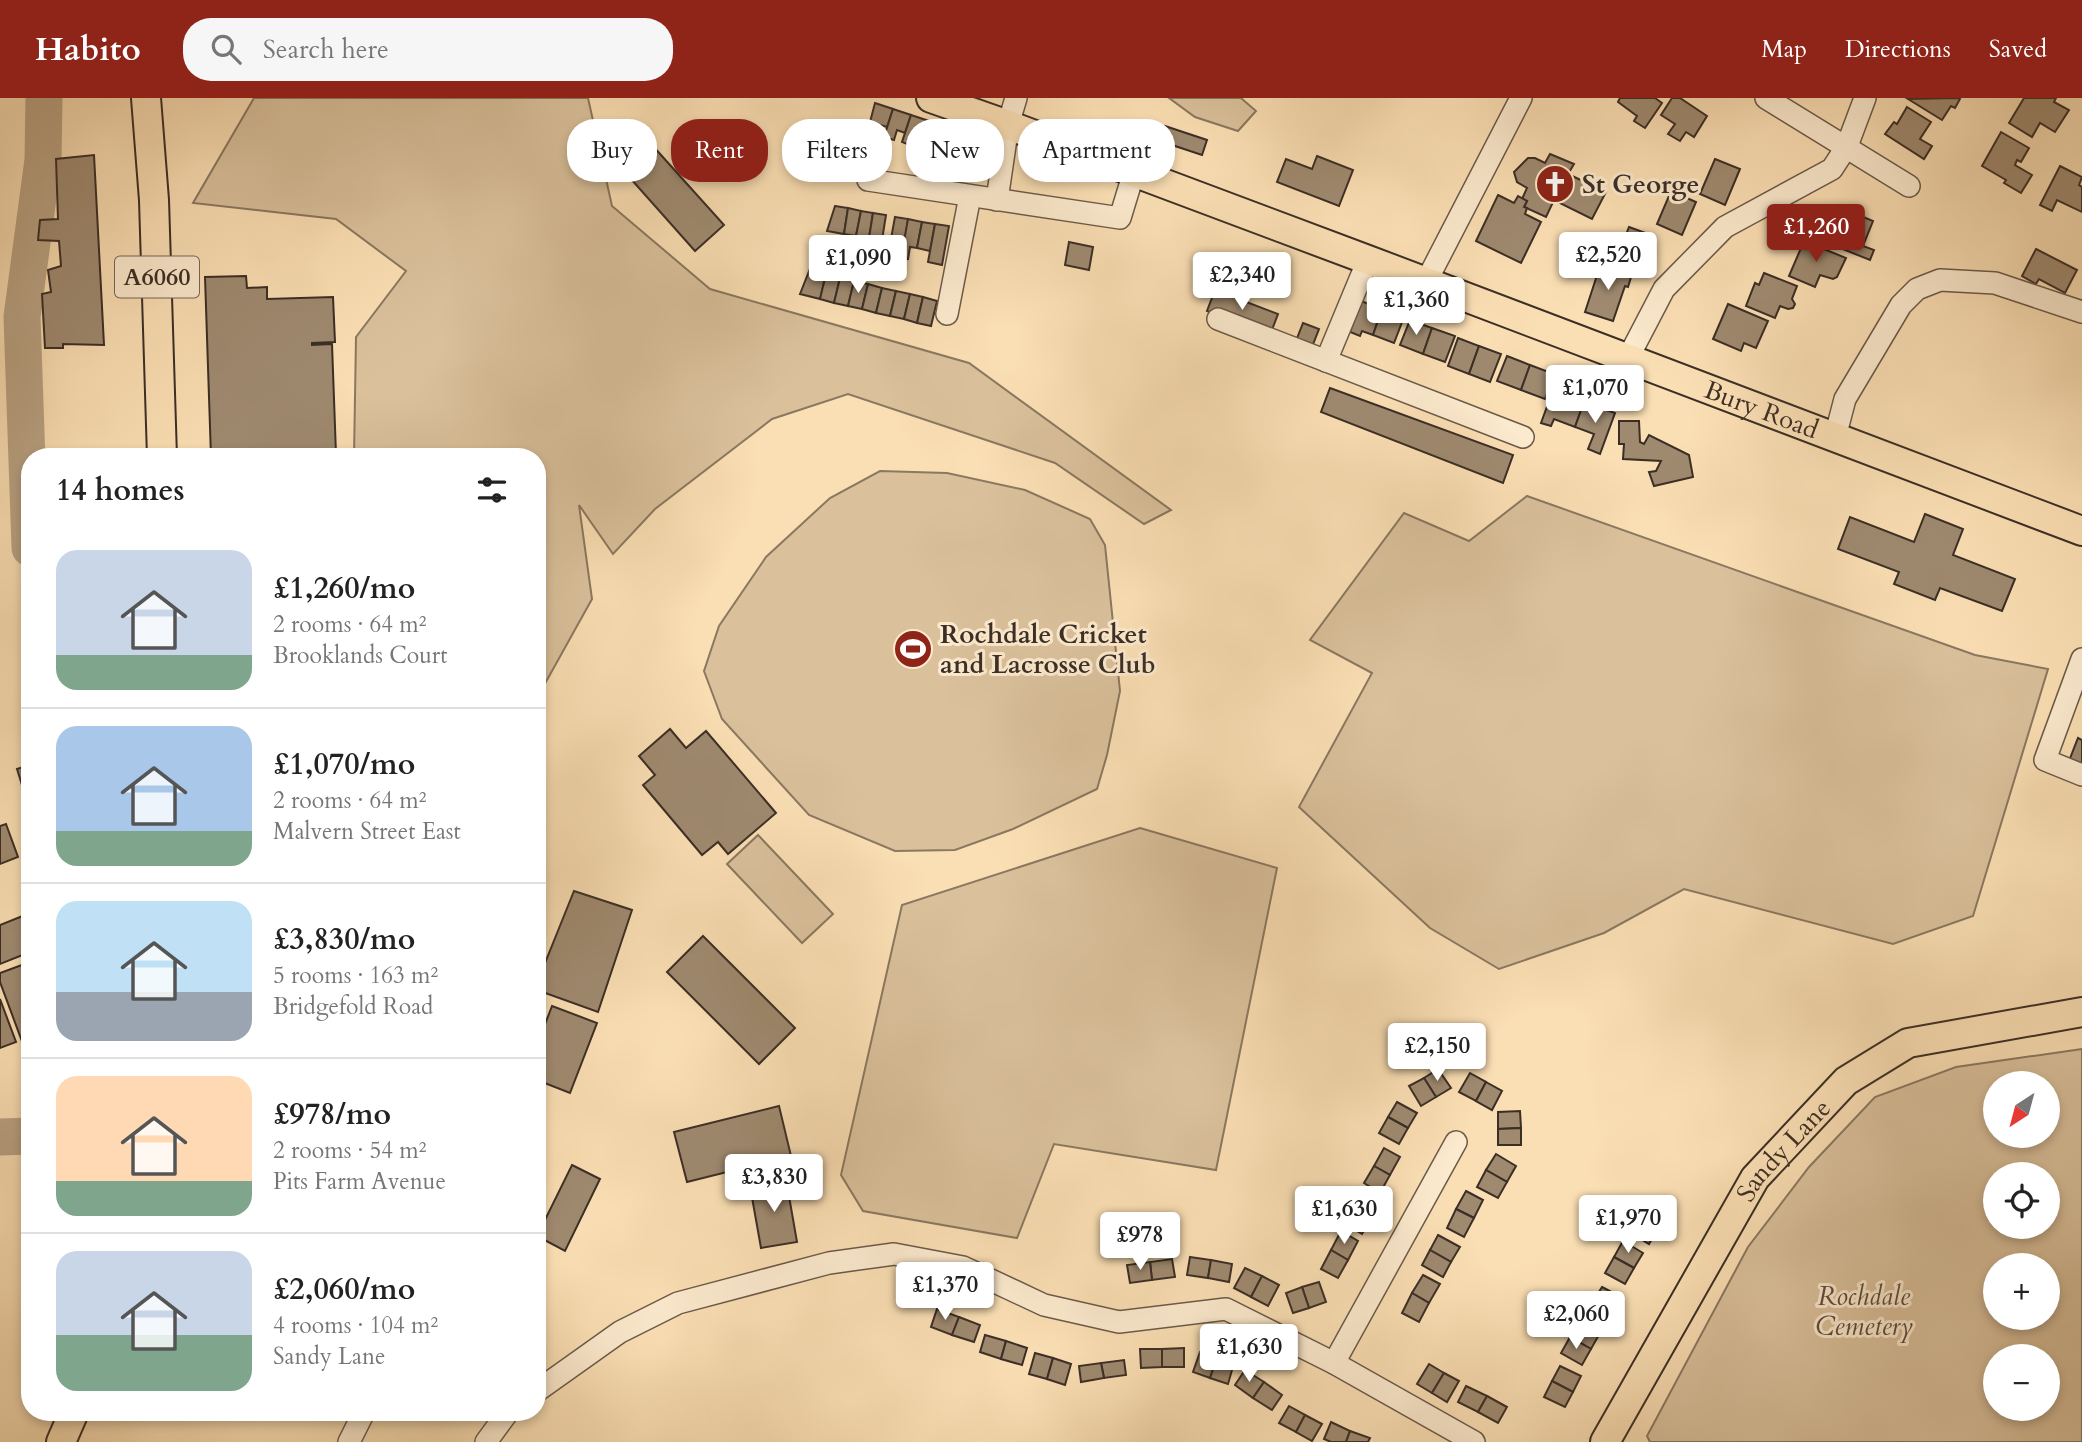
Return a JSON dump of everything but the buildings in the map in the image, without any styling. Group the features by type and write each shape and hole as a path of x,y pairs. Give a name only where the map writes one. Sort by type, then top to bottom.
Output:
{"main road":[{"name":"A6060","path":"146,98 154,200 162,448"},
{"name":"Bury Road","path":"931,98 1018,129"},
{"name":"Bury Road","path":"1161,182 2082,531"},
{"name":"Sandy Lane","path":"1605,1442 1755,1178 1846,1082 1909,1043 2082,1012"},
{"path":"61,1442 70,1421"}],"street":[{"path":"997,200 1008,125 1016,98"},
{"path":"1426,282 1521,98"},
{"path":"1766,98 1909,186"},
{"path":"1628,358 1664,289 1725,227 1832,169 1847,146 1865,98"},
{"path":"882,182 1120,218 1131,182"},
{"path":"947,314 970,195"},
{"path":"1326,361 1368,260"},
{"path":"1835,437 1845,399 1901,305 1917,289 1940,280 1995,283 2082,312"},
{"path":"1218,319 1523,437"},
{"path":"2082,659 2045,760 2082,775"},
{"path":"1335,1363 1457,1142"},
{"path":"546,1385 620,1332 678,1303 829,1263 894,1254 963,1268 1044,1305 1119,1322 1226,1308 1335,1363 1474,1442"},
{"path":"349,1442 360,1421"},
{"path":"486,1442 501,1421"}],"green space":[{"path":"254,98 588,98 593,119 567,119 567,182 607,182 612,206 710,289 969,363 1171,510 1144,524 1055,463 848,394 772,419 655,509 613,554 579,505 592,599 546,682 546,448 354,448 356,337 406,271 336,219 193,203"},
{"path":"1169,98 1241,98 1256,111 1238,131 1195,117"},
{"name":"Rochdale Cricket and Lacrosse Club","path":"880,471 947,473 1025,490 1090,519 1105,545 1120,691 1097,789 1013,829 955,850 895,851 809,815 722,719 704,671 719,626 766,557 830,498"},
{"path":"1527,496 1975,655 2048,669 1973,916 1893,944 1684,889 1604,933 1499,969 1430,928 1299,807 1372,673 1310,640 1404,513 1469,541"},
{"path":"1140,828 1277,868 1216,1170 1054,1144 1017,1238 863,1211 841,1175 902,905"},
{"path":"758,835 833,914 802,943 727,864"},
{"name":"Rochdale Cemetery","path":"2082,1049 2082,1442 1650,1442 1647,1436 1748,1247 1809,1167 1875,1097 1956,1067"}],"waterway":[{"path":"27,448 22,317 43,160 44,98"},
{"path":"0,1137 21,1136"}],"place":[{"name":"St George","path":"1555,184"},
{"name":"Rochdale Cricket and Lacrosse Club","path":"913,649"}]}
